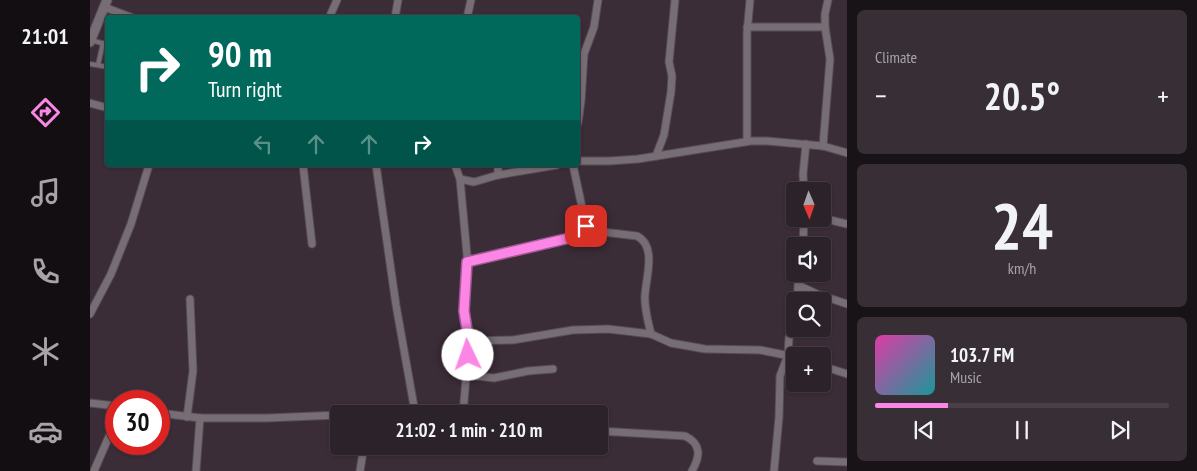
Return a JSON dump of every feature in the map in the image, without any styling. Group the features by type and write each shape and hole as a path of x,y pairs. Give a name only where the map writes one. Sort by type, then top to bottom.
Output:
{"street":[{"path":"330,15 337,0"},
{"path":"396,15 398,0"},
{"path":"468,15 472,0"},
{"path":"580,108 584,54 594,27 598,0"},
{"path":"656,156 664,136 671,92 672,76 668,62 676,0"},
{"path":"746,141 747,28 750,0"},
{"path":"823,146 830,59 825,27 828,0"},
{"path":"90,41 105,4 127,15"},
{"path":"747,28 825,27"},
{"path":"90,103 105,107"},
{"path":"580,161 610,161 656,156 746,141 823,146 847,153"},
{"path":"803,182 806,144"},
{"path":"90,314 111,274 131,224 148,167"},
{"path":"302,167 312,244"},
{"path":"376,167 413,405"},
{"path":"456,167 460,180 467,262 464,311 469,342 464,405"},
{"path":"498,167 498,175"},
{"path":"460,180 474,182 498,175 545,167"},
{"path":"467,262 584,234 586,230 573,167"},
{"path":"831,220 847,224"},
{"path":"586,230 641,238 648,254 645,295 651,334"},
{"path":"798,282 798,292"},
{"path":"798,285 817,294 847,304"},
{"path":"187,417 193,371 190,299"},
{"path":"469,342 513,340 590,328 651,334 671,343 705,349 760,350 786,355"},
{"path":"774,471 780,417 780,376 786,366"},
{"path":"467,375 494,378 528,371 553,369"},
{"path":"831,369 847,374"},
{"path":"90,403 105,405"},
{"path":"170,414 200,418 330,415"},
{"path":"196,471 200,418"},
{"path":"608,432 685,436 691,439 699,452 698,460 692,471"},
{"path":"94,471 105,446"},
{"path":"360,471 363,455"},
{"path":"817,461 847,462"}],"lane":[{"path":"90,41 105,44 98,66"},
{"path":"90,64 105,66"}],"route":[{"path":"468,355 469,342 464,311 467,262 578,236 584,234 586,226"}]}
